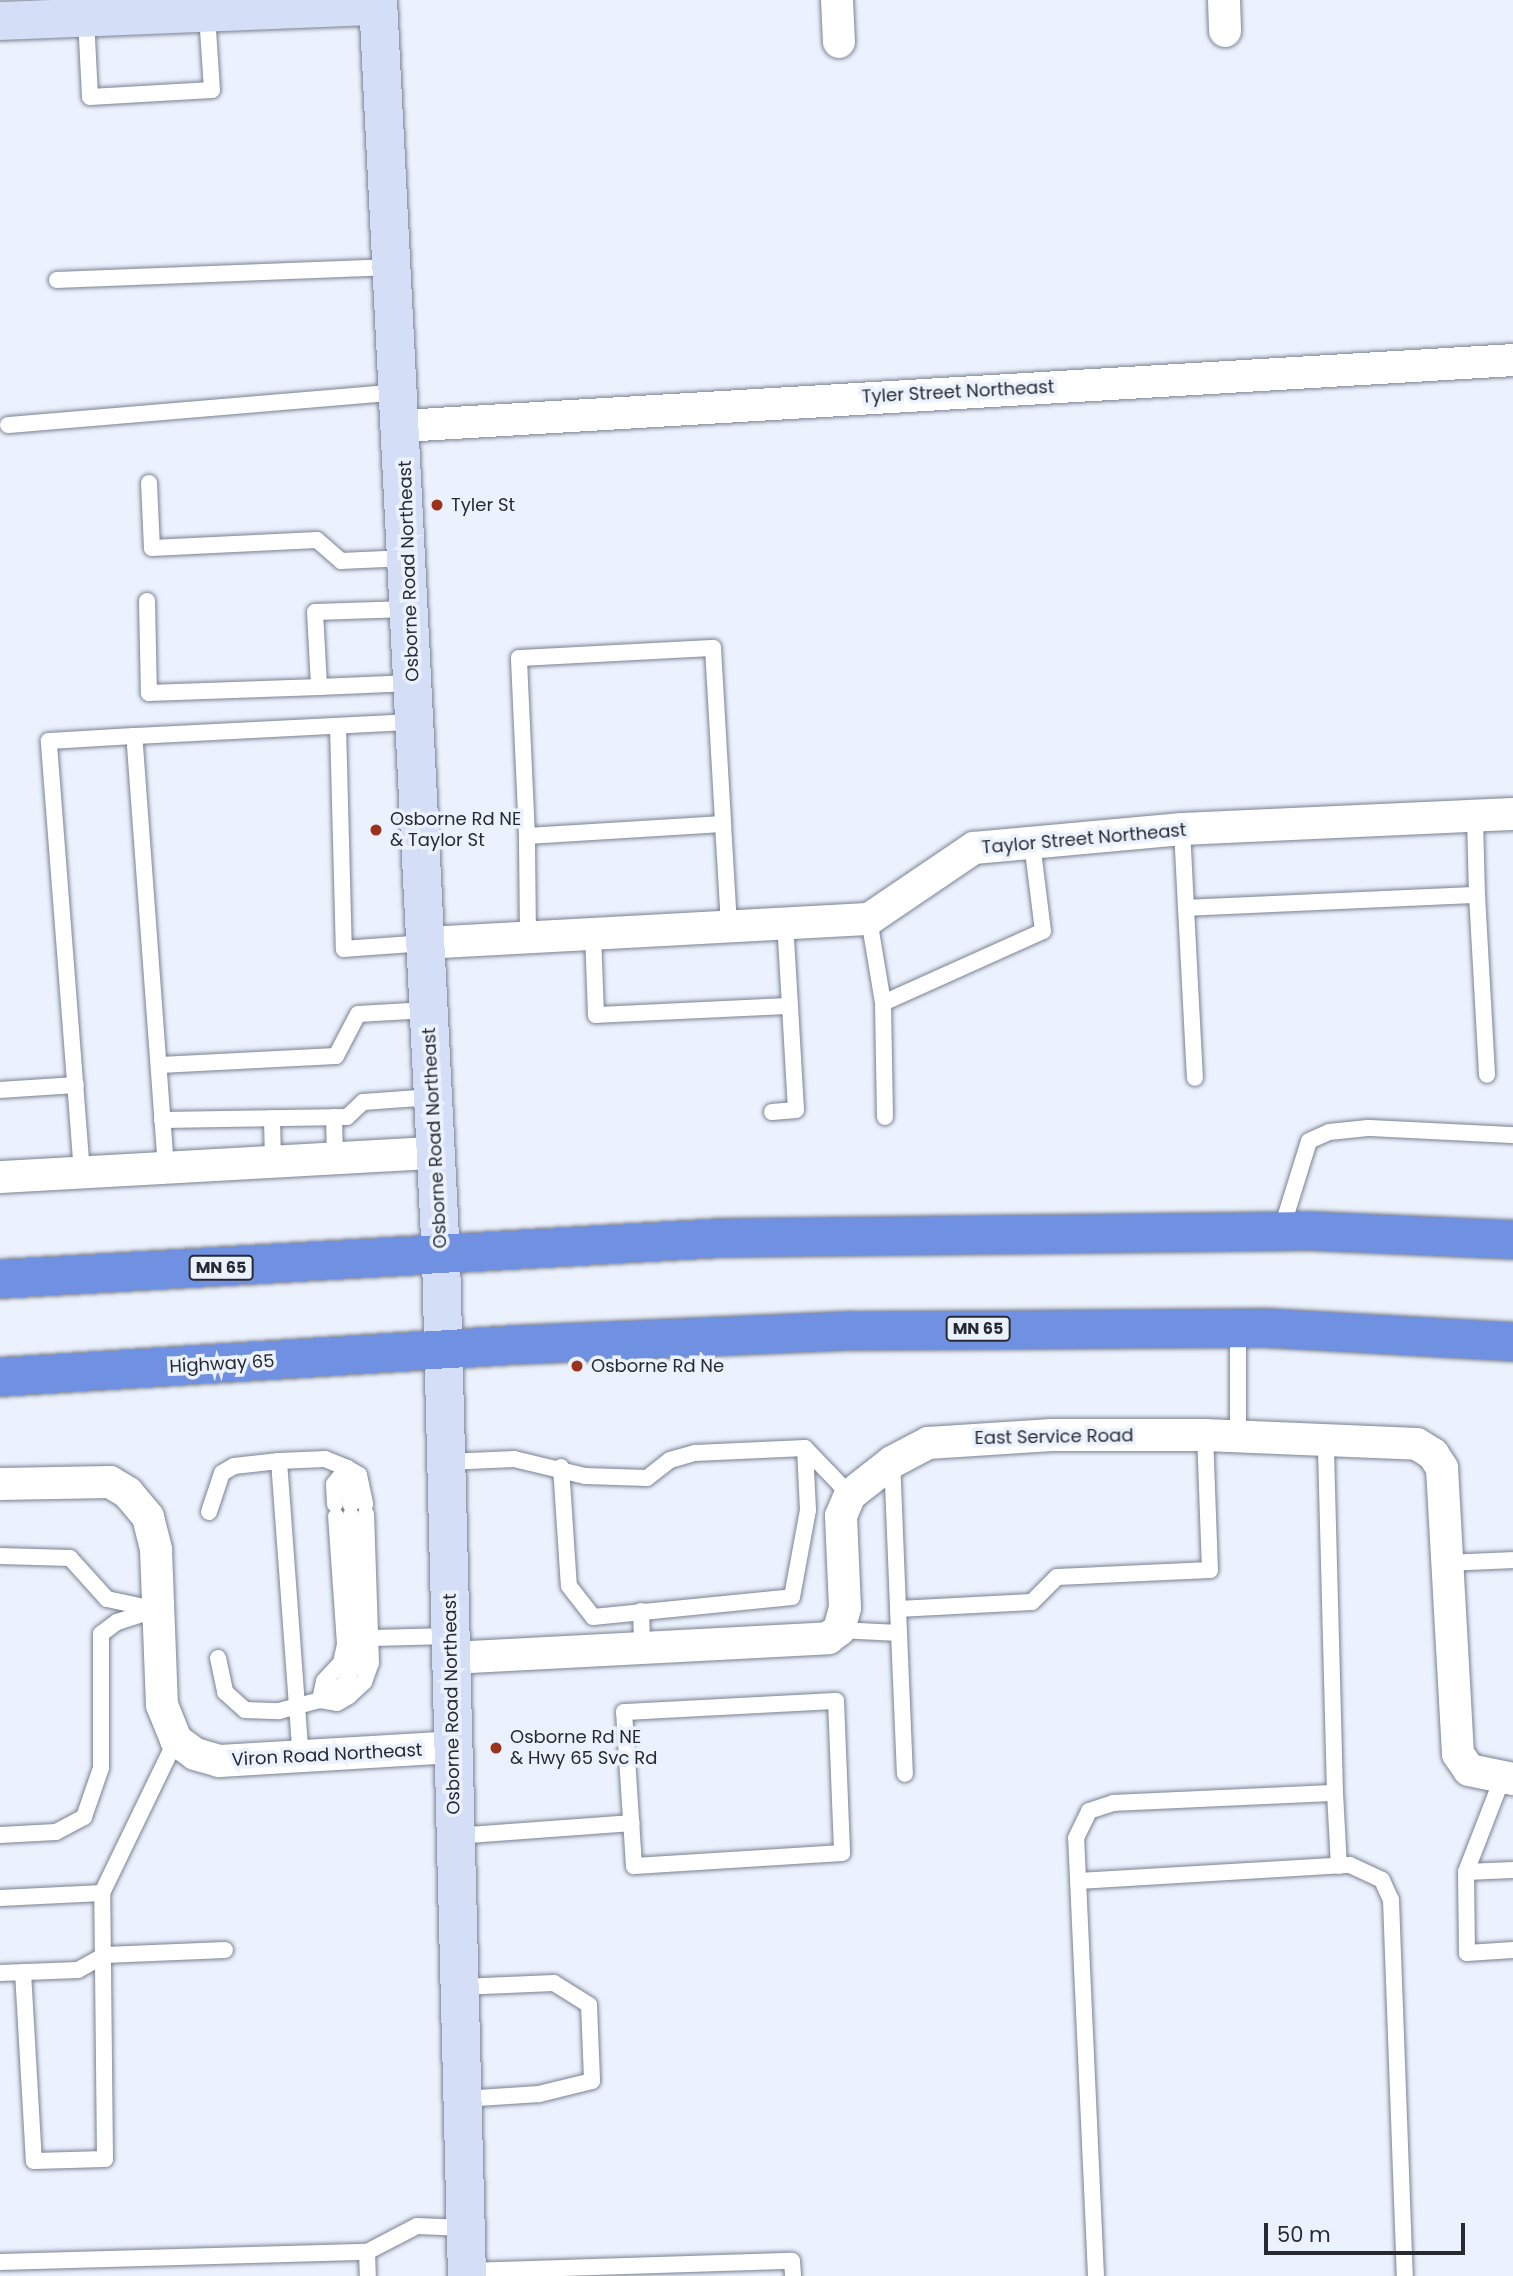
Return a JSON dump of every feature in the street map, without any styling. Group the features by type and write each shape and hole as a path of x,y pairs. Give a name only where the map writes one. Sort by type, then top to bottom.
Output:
{"highway":[{"name":"MN 65","path":"0,1279 441,1257 722,1238 1281,1231 1513,1240"},
{"name":"MN 65","path":"443,1349 852,1331 1238,1328 1513,1342"},
{"name":"Highway 65","path":"0,1377 443,1349"}],"street":[{"path":"837,0 839,42"},
{"path":"1224,0 1225,31"},
{"path":"0,21 207,14 378,3"},
{"name":"Osborne Road Northeast","path":"378,3 402,409 441,1257 467,2273"},
{"name":"Tyler Street Northeast","path":"402,409 1513,360"},
{"name":"Taylor Street Northeast","path":"869,919 974,848 1182,829 1513,814"},
{"path":"425,943 729,924 869,919"},
{"path":"0,1177 436,1153"},
{"name":"East Service Road","path":"850,1495 892,1462 928,1443 952,1439 1205,1435 1417,1444 1433,1454 1442,1468 1458,1754 1469,1770 1507,1779"},
{"path":"0,1484 110,1482 128,1493 148,1517 158,1609 163,1706 176,1740"},
{"path":"450,1647 642,1648 828,1638 839,1630 845,1608 841,1517 850,1495"},
{"name":"Viron Road Northeast","path":"176,1740 219,1761 301,1759 454,1746"}],"lane":[{"path":"86,18 90,97 212,90 207,14"},
{"path":"57,280 394,267"},
{"path":"8,425 402,409"},
{"path":"149,483 152,548 317,540 341,561 409,558"},
{"path":"147,601 149,693 414,682"},
{"path":"319,687 315,612 411,609"},
{"path":"528,937 527,836 519,658 713,648 729,924"},
{"path":"82,1172 49,741 415,722"},
{"path":"338,726 345,949 425,943"},
{"path":"134,736 151,1009 160,1065 166,1168"},
{"path":"1475,816 1487,1075"},
{"path":"527,836 723,824"},
{"path":"1182,829 1195,1078"},
{"path":"883,1003 1043,931 1032,843"},
{"path":"1186,908 1477,895"},
{"path":"869,919 883,1003 885,1116"},
{"path":"772,1112 796,1110 785,922"},
{"path":"593,933 596,1015 790,1006"},
{"path":"160,1065 336,1056 358,1014 428,1010"},
{"path":"0,1090 76,1085"},
{"path":"162,1120 346,1117 363,1102 433,1097"},
{"path":"334,1117 335,1158"},
{"path":"272,1118 273,1162"},
{"path":"1281,1231 1309,1141 1329,1132 1368,1128 1513,1135"},
{"path":"1238,1328 1238,1437"},
{"path":"898,1609 1032,1602 1057,1577 1210,1570 1205,1435"},
{"path":"1326,1439 1339,1866"},
{"path":"446,1462 514,1459 561,1467 585,1476 647,1478 670,1460 695,1453 805,1448 850,1495"},
{"path":"561,1467 569,1586 593,1617 792,1597 808,1510 805,1448"},
{"path":"209,1512 222,1474 234,1466 325,1460 347,1468 358,1659 344,1684 320,1700 279,1712 235,1704 225,1692 218,1658"},
{"path":"279,1461 301,1759"},
{"path":"892,1462 905,1774"},
{"path":"320,1700 337,1703 365,1682 373,1638 351,1510"},
{"path":"0,1556 70,1558 102,1594 114,1603 158,1609"},
{"path":"1447,1563 1513,1561"},
{"path":"0,1835 66,1829 89,1808 101,1768 102,1594"},
{"path":"103,1632 117,1622 158,1609"},
{"path":"641,1611 642,1648"},
{"path":"839,1630 899,1633"},
{"path":"373,1638 450,1647"},
{"path":"836,1701 842,1853 634,1866 632,1823 624,1712 836,1701"},
{"path":"23,1972 34,2161 105,2159 105,1955 102,1893 176,1740"},
{"path":"1507,1779 1466,1872 1467,1953 1513,1950"},
{"path":"1096,2276 1076,1838 1089,1811 1114,1803 1335,1793"},
{"path":"455,1836 632,1823"},
{"path":"1078,1881 1339,1866 1371,1872 1382,1880 1391,1900 1405,2276"},
{"path":"1466,1872 1513,1870"},
{"path":"0,1898 102,1893"},
{"path":"0,1973 78,1970 105,1955 225,1950"},
{"path":"460,1987 554,1983 589,2005 592,2081 539,2094 463,2099"},
{"path":"2,2266 367,2252 417,2226 466,2228"},
{"path":"367,2252 368,2276"},
{"path":"467,2273 792,2261 793,2276"}],"place":[{"name":"Tyler St","path":"437,505"},
{"name":"Osborne Rd NE & Taylor St","path":"376,830"},
{"name":"Osborne Rd Ne","path":"577,1366"},
{"name":"Osborne Rd NE & Hwy 65 Svc Rd","path":"496,1748"}]}
